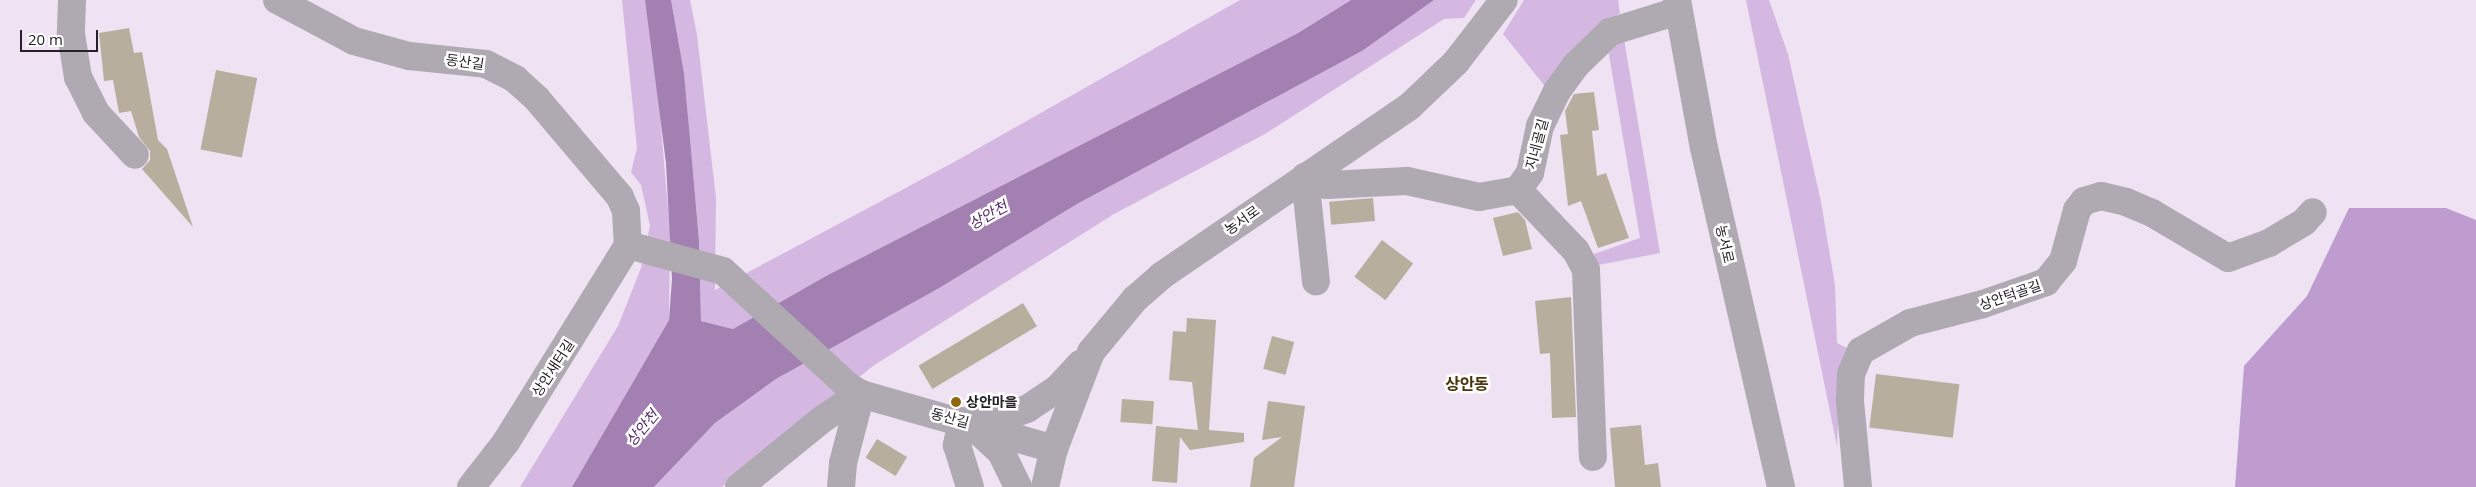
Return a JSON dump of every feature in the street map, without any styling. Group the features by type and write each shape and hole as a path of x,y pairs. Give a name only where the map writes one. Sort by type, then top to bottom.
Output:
{"street":[{"path":"72,0 71,34 78,77 96,113 135,155"},
{"name":"동산길","path":"277,0 330,30 373,48 409,56 486,64 515,79 537,99 620,197 626,211 635,247"},
{"name":"농서로","path":"1045,487 1054,449 1091,352 1118,318 1162,276 1431,88 1482,32 1504,0"},
{"name":"농서로","path":"1676,4 1704,148 1781,487"},
{"name":"지네골길","path":"1518,190 1530,173 1540,126 1556,91 1575,66 1610,32 1676,4"},
{"path":"1316,281 1305,177 1326,185 1406,181 1479,197 1518,190 1576,251 1586,270 1593,457"},
{"name":"상안턱골길","path":"1858,487 1851,374 1861,351 1910,323 1983,304 2046,282 2063,261 2077,210 2084,201 2100,196 2119,199 2152,213 2228,258 2269,243 2304,222 2313,212"},
{"path":"635,247 724,274 855,390"},
{"name":"상안새터길","path":"471,487 506,442 635,247"},
{"path":"965,422 998,420 1027,409 1058,388 1091,352"},
{"path":"738,487 824,418 855,390"},
{"path":"841,487 855,390"},
{"name":"동산길","path":"855,390 1054,449"},
{"path":"965,422 957,446 970,487"},
{"path":"965,422 993,442 1018,487"}],"shaded area":[{"path":"622,0 645,0 656,69 670,232 669,320 572,487 520,487 618,326 641,268 650,226 641,185 631,172 637,148"},
{"path":"671,0 690,0 697,35 716,198 715,290 956,161 1240,0 1351,0 1298,33 826,276 733,329 701,321 699,241 684,73"},
{"path":"1434,0 1476,0 1464,18 1444,19 1265,134 1114,214 873,366 722,487 654,487 715,423 776,379 941,287 1077,204 1362,51"},
{"path":"1524,0 1618,0 1620,13 1600,26 1548,90 1503,34"},
{"path":"1746,0 1769,0 1788,54 1821,202 1835,285 1837,343 1849,349 1840,382 1837,446"},
{"path":"1624,39 1660,253 1593,266 1591,255 1640,238 1608,49"},
{"path":"2349,208 2446,208 2476,220 2476,487 2235,487 2244,366 2307,296"}],"water":[{"name":"상안천","path":"645,0 671,0 684,73 699,241 701,321 733,329 826,276 1298,33 1351,0 1434,0 1362,51 1077,204 941,287 776,379 715,423 654,487 572,487 669,320 672,279 666,163"}],"building":[{"path":"129,28 134,53 142,52 158,140 167,149 193,227 142,169 150,160 150,151 139,137 131,111 119,113 113,80 104,81 99,33"},
{"path":"216,70 257,78 242,158 201,150"},
{"path":"1594,92 1599,130 1592,131 1597,176 1606,173 1629,238 1598,248 1581,201 1568,206 1560,135 1568,134 1565,111 1574,94"},
{"path":"1373,198 1375,221 1331,225 1329,202"},
{"path":"1518,212 1525,220 1532,249 1503,256 1493,218"},
{"path":"1382,240 1413,263 1385,300 1354,277"},
{"path":"1571,297 1576,417 1552,418 1550,353 1540,354 1535,301"},
{"path":"1023,303 1037,326 932,389 918,366"},
{"path":"1187,318 1216,320 1209,430 1244,433 1244,442 1190,450 1180,437 1177,483 1152,481 1156,426 1198,430 1192,382 1169,380 1173,331 1186,332"},
{"path":"1272,336 1294,342 1285,375 1263,369"},
{"path":"1876,374 1959,384 1953,438 1869,428"},
{"path":"1122,399 1154,401 1152,424 1120,422"},
{"path":"1268,401 1305,406 1294,487 1250,487 1254,458 1282,437 1262,440"},
{"path":"1641,425 1645,465 1658,463 1661,487 1615,487 1610,428"},
{"path":"877,439 907,457 896,476 866,458"}],"place":[{"name":"상안마을","path":"956,402"}],"district":[{"name":"상안동","path":"1467,384"}]}
